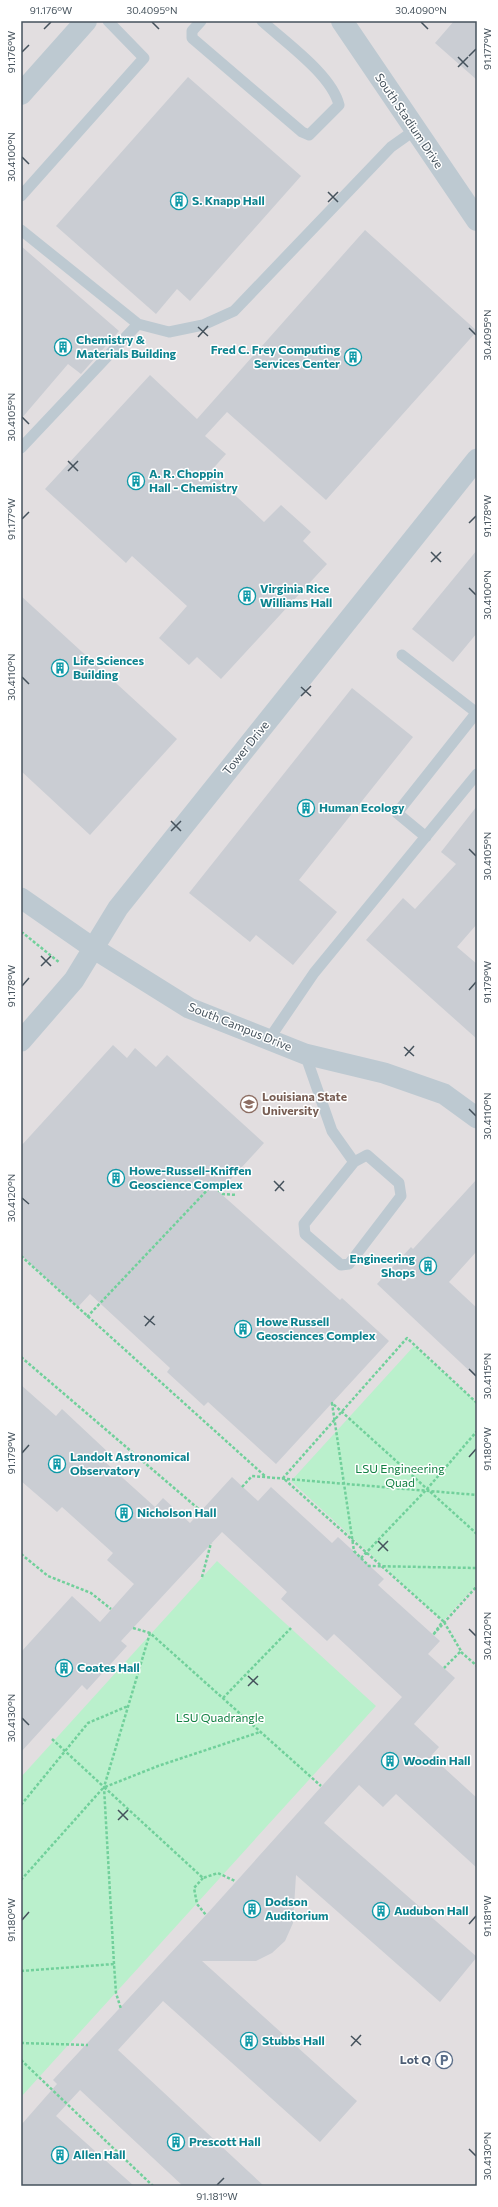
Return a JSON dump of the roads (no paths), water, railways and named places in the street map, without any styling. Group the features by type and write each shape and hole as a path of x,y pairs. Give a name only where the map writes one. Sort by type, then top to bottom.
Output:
{"street":[{"path":"21,94 86,21"},
{"name":"South Stadium Drive","path":"342,21 477,220"},
{"name":"Tower Drive","path":"21,1041 74,980 123,902 477,458"},
{"name":"South Campus Drive","path":"21,898 93,948 189,1008 305,1054 384,1073 444,1094 477,1118"}],"lane":[{"path":"21,196 144,58 108,21"},
{"path":"201,21 192,31 192,38 302,132 309,134 339,104 337,95 328,80 262,21"},
{"path":"21,230 138,324 169,332 203,325 234,311 391,147 415,130"},
{"path":"21,448 138,324"},
{"path":"402,655 477,713 396,813 426,837"},
{"path":"269,1039 314,973 477,774"},
{"path":"305,1054 332,1131 354,1162"},
{"path":"367,1155 399,1183 401,1196 349,1264 341,1265 305,1234 304,1224 354,1162 367,1155"}],"place":[{"name":"S. Knapp Hall","path":"179,201"},
{"name":"Chemistry & Materials Building","path":"63,347"},
{"name":"Fred C. Frey Computing Services Center","path":"353,357"},
{"name":"A. R. Choppin Hall - Chemistry","path":"136,481"},
{"name":"Virginia Rice Williams Hall","path":"247,596"},
{"name":"Life Sciences Building","path":"60,668"},
{"name":"Human Ecology","path":"306,808"},
{"name":"Louisiana State University","path":"249,1104"},
{"name":"Howe-Russell-Kniffen Geoscience Complex","path":"116,1178"},
{"name":"Engineering Shops","path":"428,1266"},
{"name":"Howe Russell Geosciences Complex","path":"243,1329"},
{"name":"Landolt Astronomical Observatory","path":"57,1464"},
{"name":"Nicholson Hall","path":"124,1513"},
{"name":"Coates Hall","path":"64,1668"},
{"name":"Woodin Hall","path":"390,1761"},
{"name":"Dodson Auditorium","path":"252,1909"},
{"name":"Audubon Hall","path":"381,1911"},
{"name":"Stubbs Hall","path":"249,2041"},
{"name":"Lot Q","path":"444,2060"},
{"name":"Prescott Hall","path":"176,2142"},
{"name":"Allen Hall","path":"60,2155"}],"park label":[{"name":"LSU Engineering Quad","path":"400,1476"},
{"name":"LSU Quadrangle","path":"220,1718"}]}
